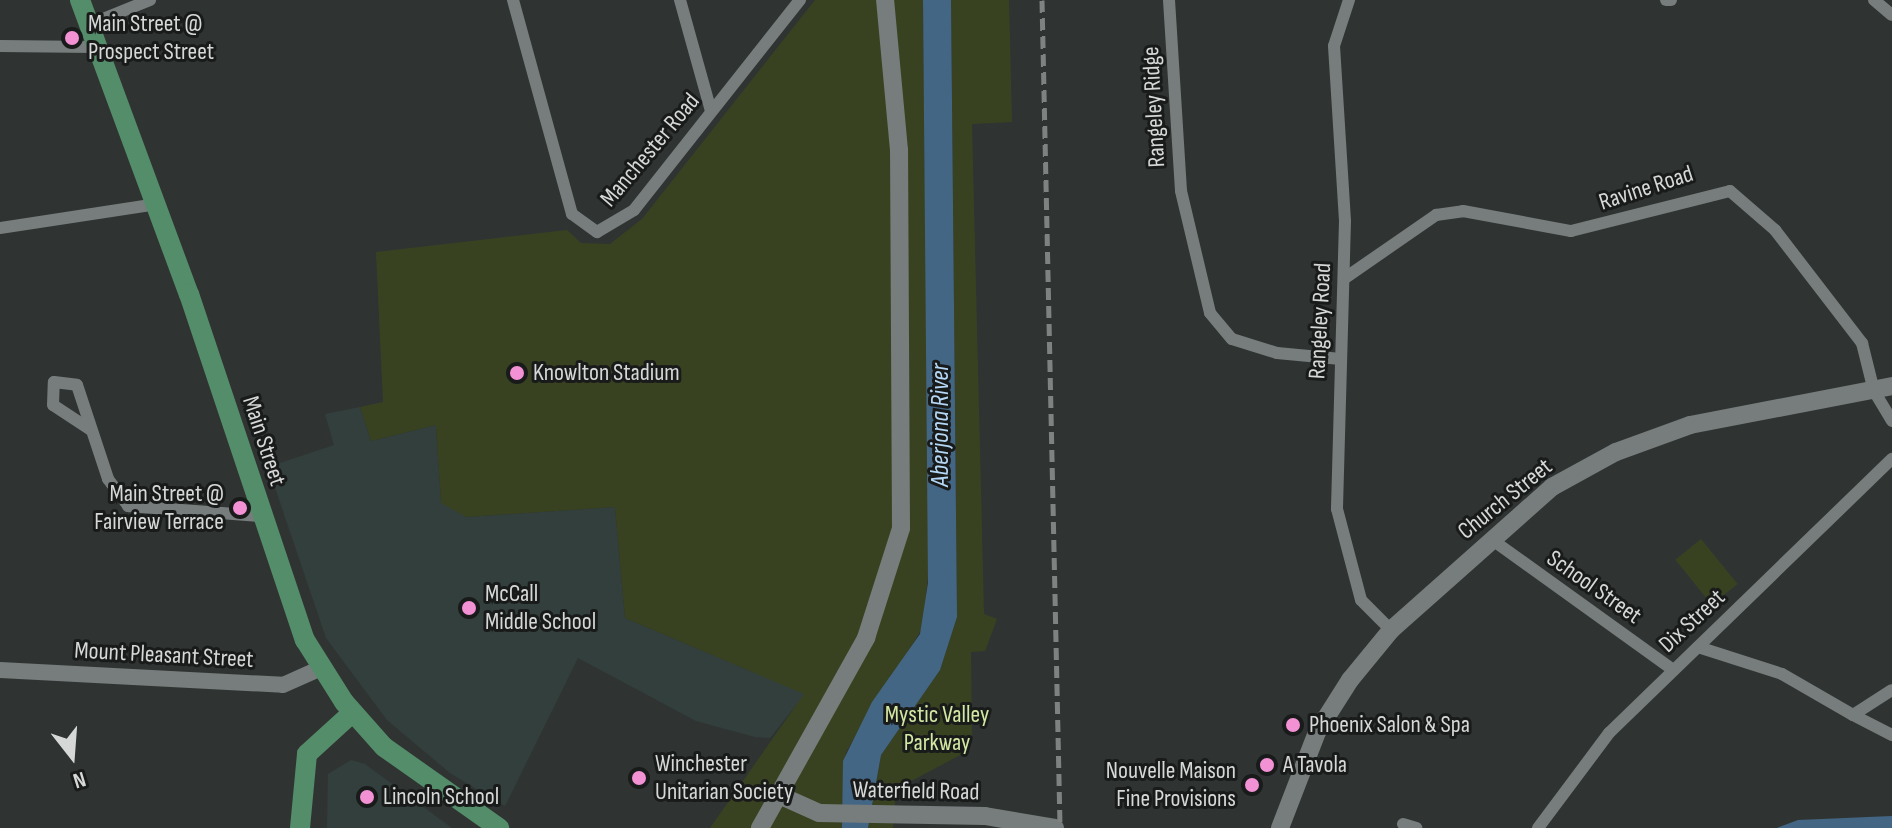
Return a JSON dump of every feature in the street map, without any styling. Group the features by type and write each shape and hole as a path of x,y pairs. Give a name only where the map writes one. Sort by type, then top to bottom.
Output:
{"main road":[{"name":"Main Street","path":"80,0 95,47 157,204 260,516 321,668 352,713 412,771 499,828"},
{"path":"760,828 870,629 903,519 899,150 885,0"},
{"name":"Church Street","path":"1280,828 1317,732 1391,630 1491,539 1570,476 1644,441 1724,417 1883,389"},
{"path":"300,828 307,754 352,713"},
{"name":"Waterfield Road","path":"779,795 810,811 1055,828"}],"street":[{"path":"88,25 150,0"},
{"name":"Manchester Road","path":"513,0 572,214 587,230 604,232 628,216 800,0"},
{"path":"680,0 711,111"},
{"name":"Rangeley Ridge","path":"1169,0 1185,211 1198,280 1210,313 1232,339 1277,353 1341,359"},
{"name":"Rangeley Road","path":"1349,0 1334,46 1345,278 1334,448 1345,558 1361,600 1391,630"},
{"path":"1874,0 1892,15"},
{"path":"0,46 95,47"},
{"name":"Ravine Road","path":"1345,278 1436,215 1463,211 1571,231 1730,191 1775,230 1862,343 1883,389"},
{"path":"0,228 157,204"},
{"path":"1883,389 1892,421"},
{"path":"91,430 111,484 132,509 260,516"},
{"name":"Dix Street","path":"1538,828 1579,767 1672,669 1892,459"},
{"name":"School Street","path":"1491,539 1672,669"},
{"path":"1698,647 1782,674 1892,735"},
{"name":"Mount Pleasant Street","path":"0,670 283,685 321,668"},
{"path":"1853,715 1892,690"}],"shaded area":[{"name":"McCall Middle School","path":"360,407 371,441 436,425 441,502 466,517 615,507 625,618 805,694 770,738 755,737 696,721 578,658 505,806 450,773 387,720 326,638 268,467 334,445 325,414"},
{"name":"Lincoln School","path":"351,760 365,764 452,828 327,828 328,774"}],"green space":[{"path":"815,0 923,0 929,565 923,627 846,752 842,828 710,828 804,694 625,618 615,507 466,517 441,503 436,425 371,441 360,407 383,402 376,252 567,230 581,243 610,244 642,219"},
{"name":"Mystic Valley Parkway","path":"951,0 1009,0 1012,122 972,124 984,614 997,619 985,651 971,652 972,739 964,753 896,789 893,828 868,828 881,755 940,670 957,617"},
{"path":"1701,539 1738,584 1712,605 1675,560"}],"water":[{"name":"Aberjona River","path":"923,0 951,0 957,617 940,670 881,755 868,828 842,828 843,761 872,702 920,634 928,583"},
{"path":"1892,816 1892,828 1777,828 1798,820"}],"railway":[{"path":"1042,0 1060,828"}],"place":[{"name":"Main Street @ Prospect Street","path":"72,38"},
{"name":"Knowlton Stadium","path":"517,373"},
{"name":"Main Street @ Fairview Terrace","path":"240,508"},
{"name":"McCall Middle School","path":"469,608"},
{"name":"Phoenix Salon & Spa","path":"1293,725"},
{"name":"A Tavola","path":"1267,765"},
{"name":"Winchester Unitarian Society","path":"639,778"},
{"name":"Nouvelle Maison Fine Provisions","path":"1252,785"},
{"name":"Lincoln School","path":"367,797"}]}
